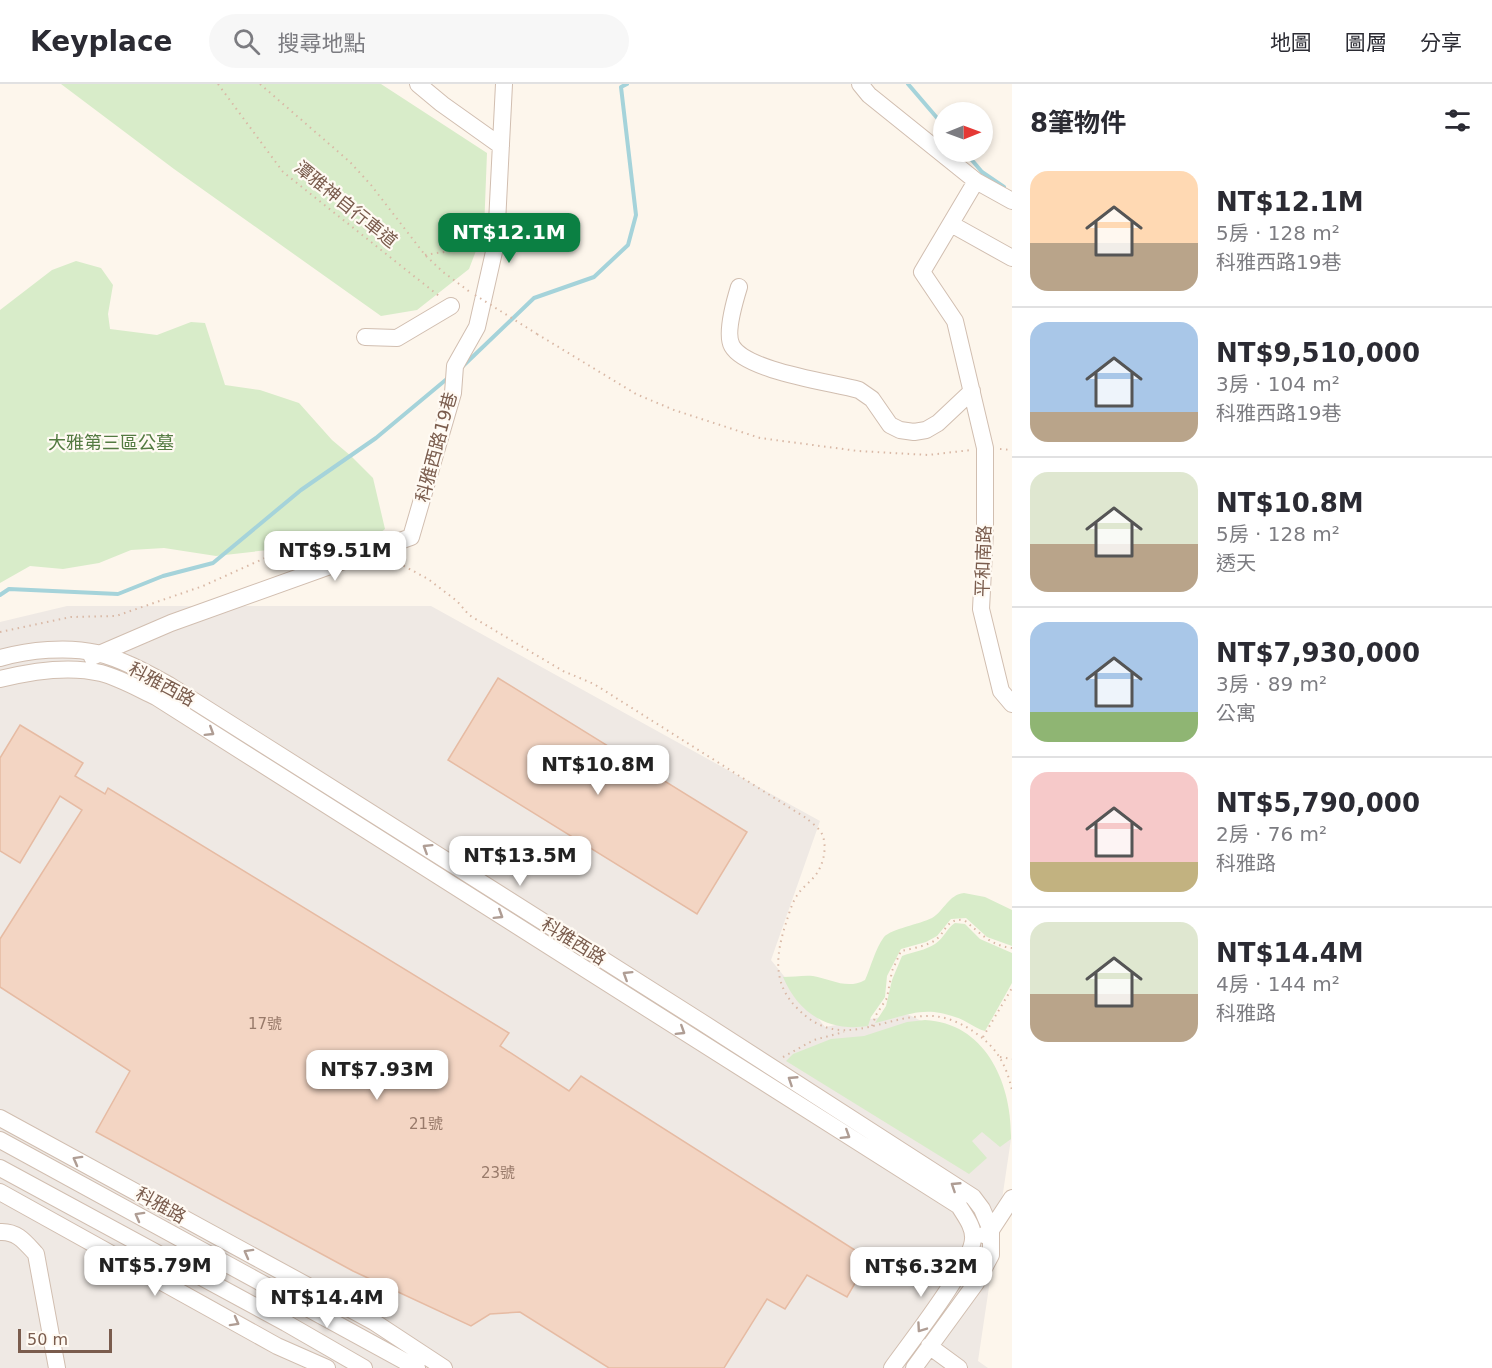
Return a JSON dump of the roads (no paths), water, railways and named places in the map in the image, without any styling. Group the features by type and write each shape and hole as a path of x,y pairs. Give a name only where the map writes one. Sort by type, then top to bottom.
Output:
{"street":[{"path":"418,84 501,146"},
{"name":"科雅西路19巷","path":"75,670 97,653 171,623 411,537 453,393 454,373 477,327 496,243 504,84"},
{"path":"860,84 869,95 976,181 1012,201"},
{"path":"976,181 951,224 1012,258"},
{"name":"平和南路","path":"951,224 922,272 955,321 985,448 985,531 981,609 1001,691 1012,704"},
{"path":"739,287 730,333 730,345 737,353 756,365 859,390 873,399 890,425 900,430 926,430 948,415 972,391"},
{"path":"365,337 397,338 451,306"},
{"name":"科雅西路","path":"0,658 66,649 97,653 138,669 170,685 973,1197 982,1209 991,1230"},
{"name":"科雅西路","path":"0,679 44,670 75,670 102,674 156,697 959,1206 973,1230 973,1243"},
{"name":"科雅路","path":"0,1118 362,1315 444,1368"},
{"name":"科雅路","path":"0,1140 417,1368"},
{"path":"0,1168 275,1318 333,1364"},
{"path":"0,1192 277,1346 333,1364 364,1368"},
{"path":"892,1368 957,1277 973,1243 991,1230 1012,1198"},
{"path":"915,1368 976,1283 991,1255 991,1230"},
{"path":"0,1232 10,1231 36,1254 57,1368"},
{"path":"333,1364 354,1334 362,1315"},
{"path":"929,1346 959,1368"}],"waterway":[{"path":"463,366 534,298 594,277 628,245 636,215 621,87 627,84"},
{"path":"908,84 933,113"},
{"path":"974,162 982,172 1004,187"},
{"path":"0,595 9,589 118,594 163,576 213,563 301,490 376,438 448,378"}],"park label":[{"name":"大雅第三區公墓","path":"111,442"}]}
